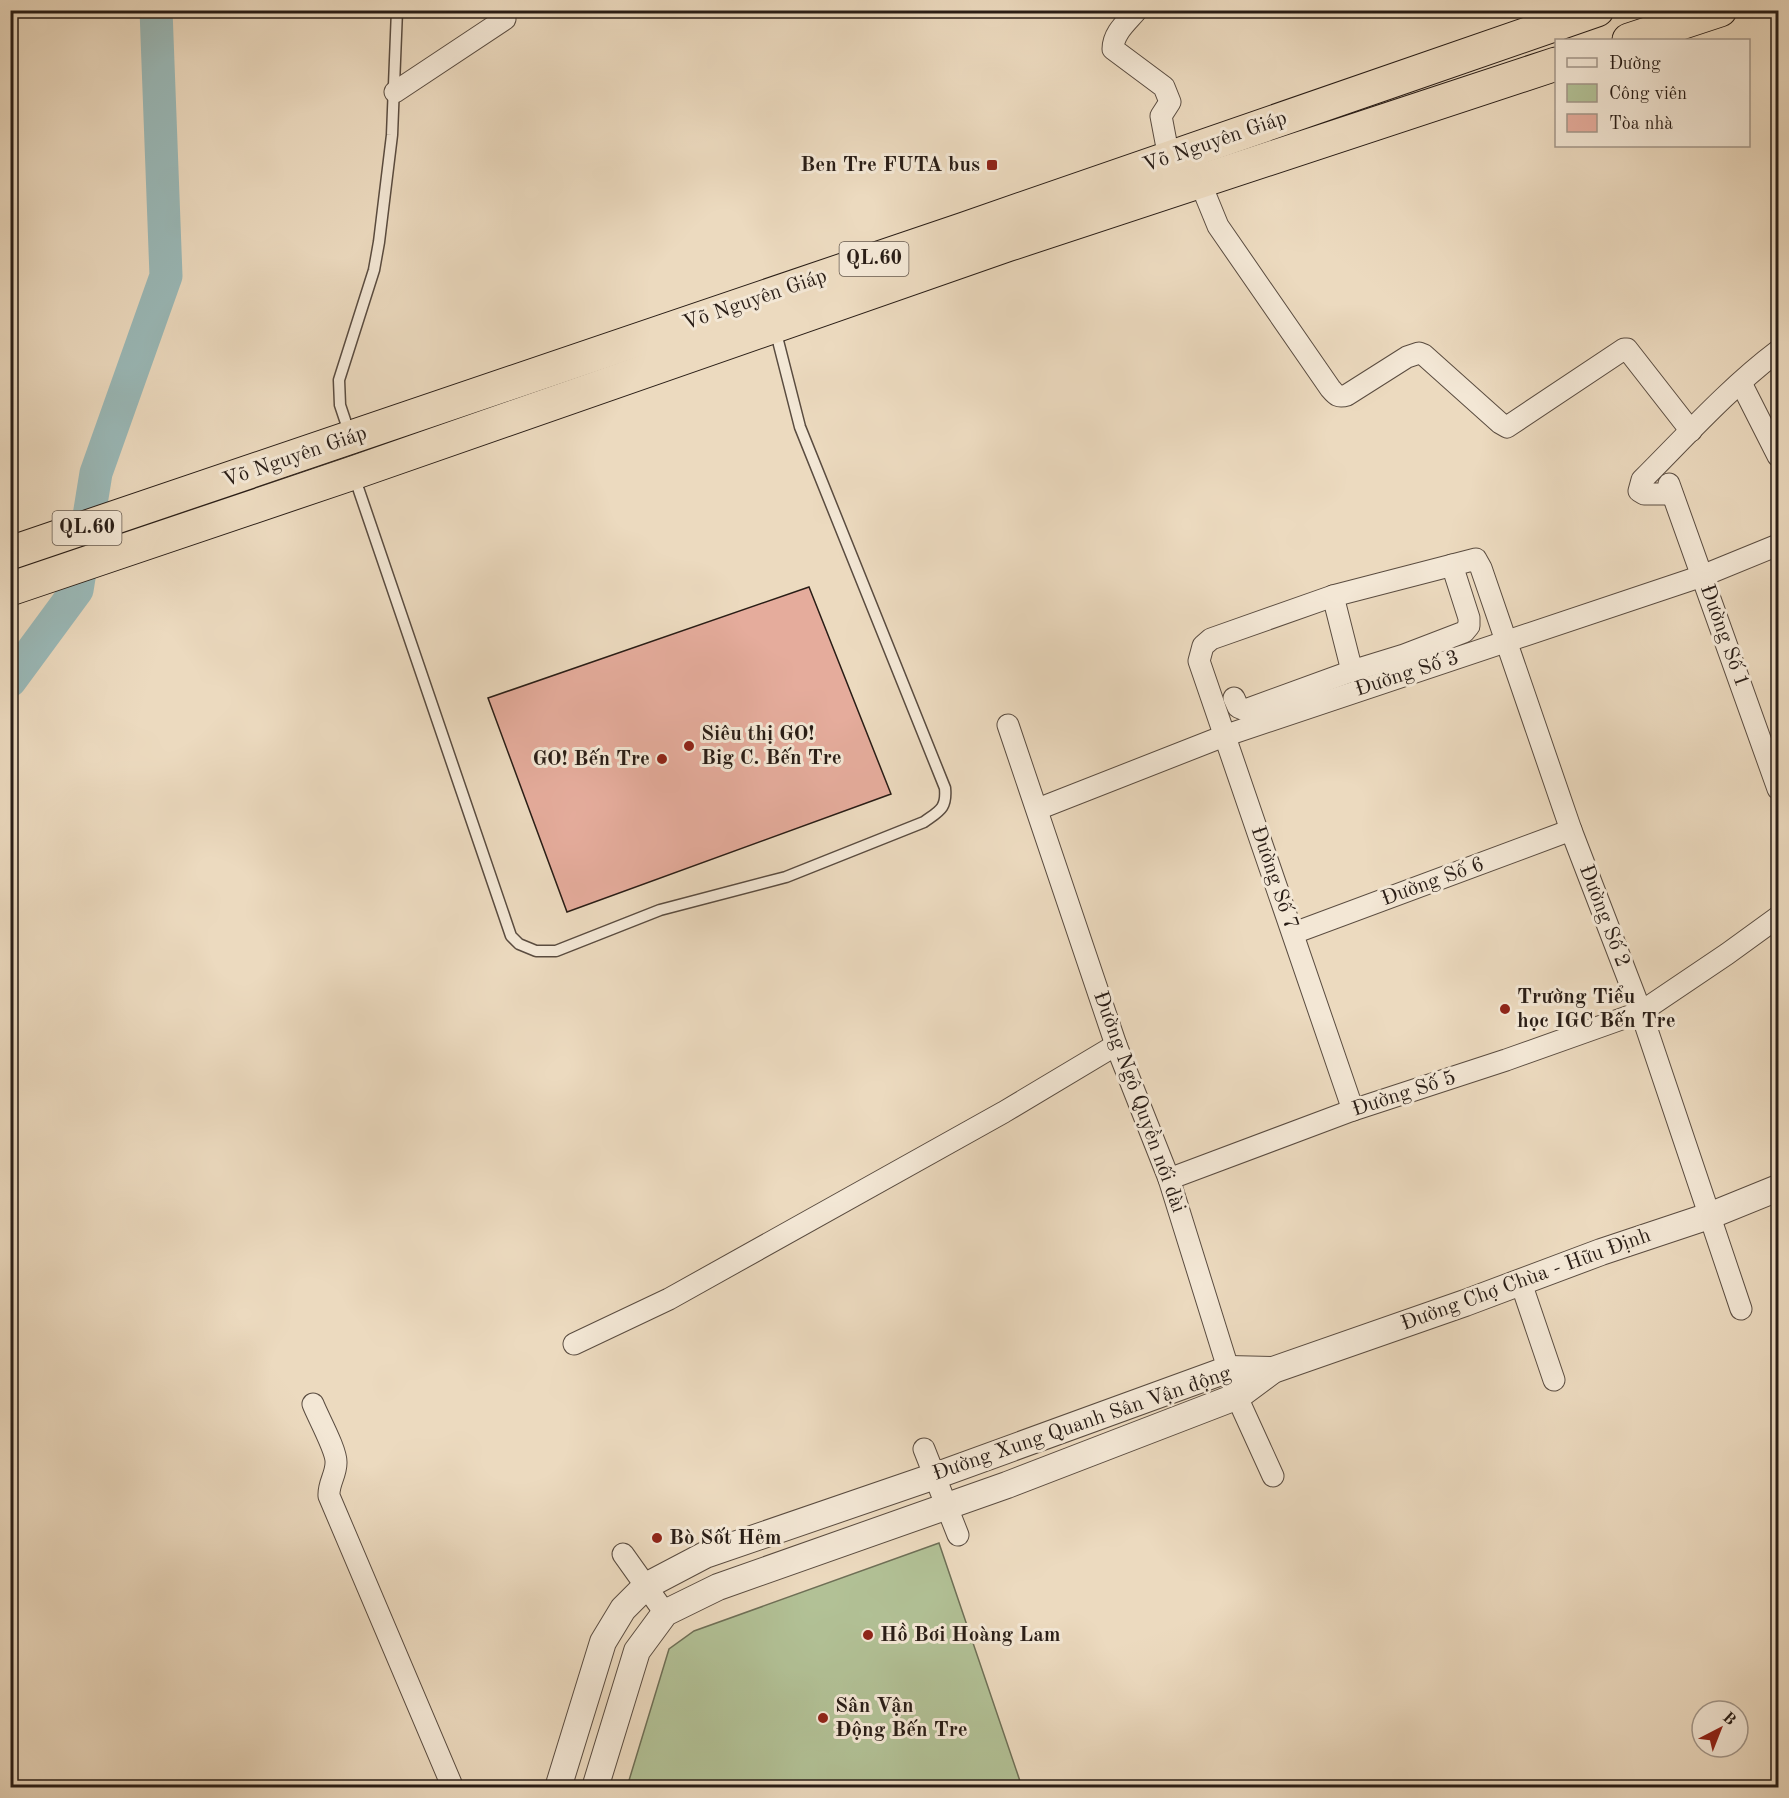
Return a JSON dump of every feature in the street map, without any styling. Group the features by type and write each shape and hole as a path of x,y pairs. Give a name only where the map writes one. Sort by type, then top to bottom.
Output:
{"highway":[{"name":"Võ Nguyên Giáp","path":"14,588 774,326 1003,231 1168,158 1597,10"},
{"path":"1632,39 1720,10"},
{"name":"Võ Nguyên Giáp","path":"17,551 351,438 1003,231 1200,182 1555,65"}],"street":[{"path":"1137,10 1117,33 1113,40 1113,49 1164,87 1168,94 1170,102 1161,116 1168,158"},
{"path":"395,92 505,20"},
{"path":"1200,182 1218,226 1329,388 1337,396 1347,395 1407,357 1419,353 1507,427 1624,349 1628,349 1691,432 1761,364 1779,351"},
{"path":"1741,383 1779,456"},
{"name":"Đường Số 1","path":"1691,432 1642,480 1638,488 1644,494 1670,489 1779,789"},
{"name":"Đường Số 3","path":"1038,809 1224,736 1702,576 1779,545"},
{"name":"Đường Số 2","path":"1452,565 1476,559 1481,568 1571,830 1641,1012 1741,1309"},
{"path":"1234,698 1238,707 1245,710 1352,671 1404,656 1464,632 1469,626 1469,618 1452,565 1333,596 1352,671"},
{"name":"Đường Số 7","path":"1333,596 1211,639 1203,646 1199,661 1353,1110"},
{"name":"Đường Ngô Quyền nối dài","path":"1008,725 1116,1045 1169,1179 1238,1396 1273,1476"},
{"name":"Đường Số 6","path":"1294,933 1571,830"},
{"name":"Đường Số 5","path":"1169,1179 1353,1110 1506,1060 1641,1012 1779,917"},
{"path":"574,1344 669,1299 1004,1112 1116,1045"},
{"name":"Đường Chợ Chùa - Hữu Định","path":"1273,1370 1601,1252 1709,1216 1779,1188"},
{"path":"1521,1282 1554,1380"},
{"name":"Đường Xung Quanh Sân Vận động","path":"558,1788 603,1642 623,1609 646,1587 705,1555 934,1476 1229,1369 1273,1370"},
{"name":"Đường Xung Quanh Sân Vận động","path":"600,1786 637,1651 665,1613 718,1587 946,1506 1238,1396 1273,1370"},
{"path":"313,1404 337,1459 336,1469 328,1487 329,1496 453,1788"},
{"path":"924,1449 958,1535"},
{"path":"623,1554 665,1613"}],"lane":[{"path":"351,438 340,405 339,380 374,270 392,135 397,10"},
{"path":"353,472 511,936 519,944 536,951 556,951 660,910 786,877 924,822 942,809 946,798 945,788 800,427 774,326"}],"green space":[{"name":"Sân Vận Động Bến Tre","path":"939,1543 1022,1787 627,1787 669,1649 694,1631"}],"building":[{"name":"Siêu thị GO! Big C. Bến Tre","path":"809,587 891,794 567,912 488,698"}],"waterway":[{"path":"10,681 77,590 96,473 166,276 156,10"}],"place":[{"name":"Ben Tre FUTA bus","path":"992,165"},
{"name":"Siêu thị GO! Big C. Bến Tre","path":"689,746"},
{"name":"GO! Bến Tre","path":"662,759"},
{"name":"Trường Tiểu học IGC Bến Tre","path":"1505,1009"},
{"name":"Bò Sốt Hẻm","path":"657,1538"},
{"name":"Hồ Bơi Hoàng Lam","path":"868,1635"},
{"name":"Sân Vận Động Bến Tre","path":"823,1718"}]}
